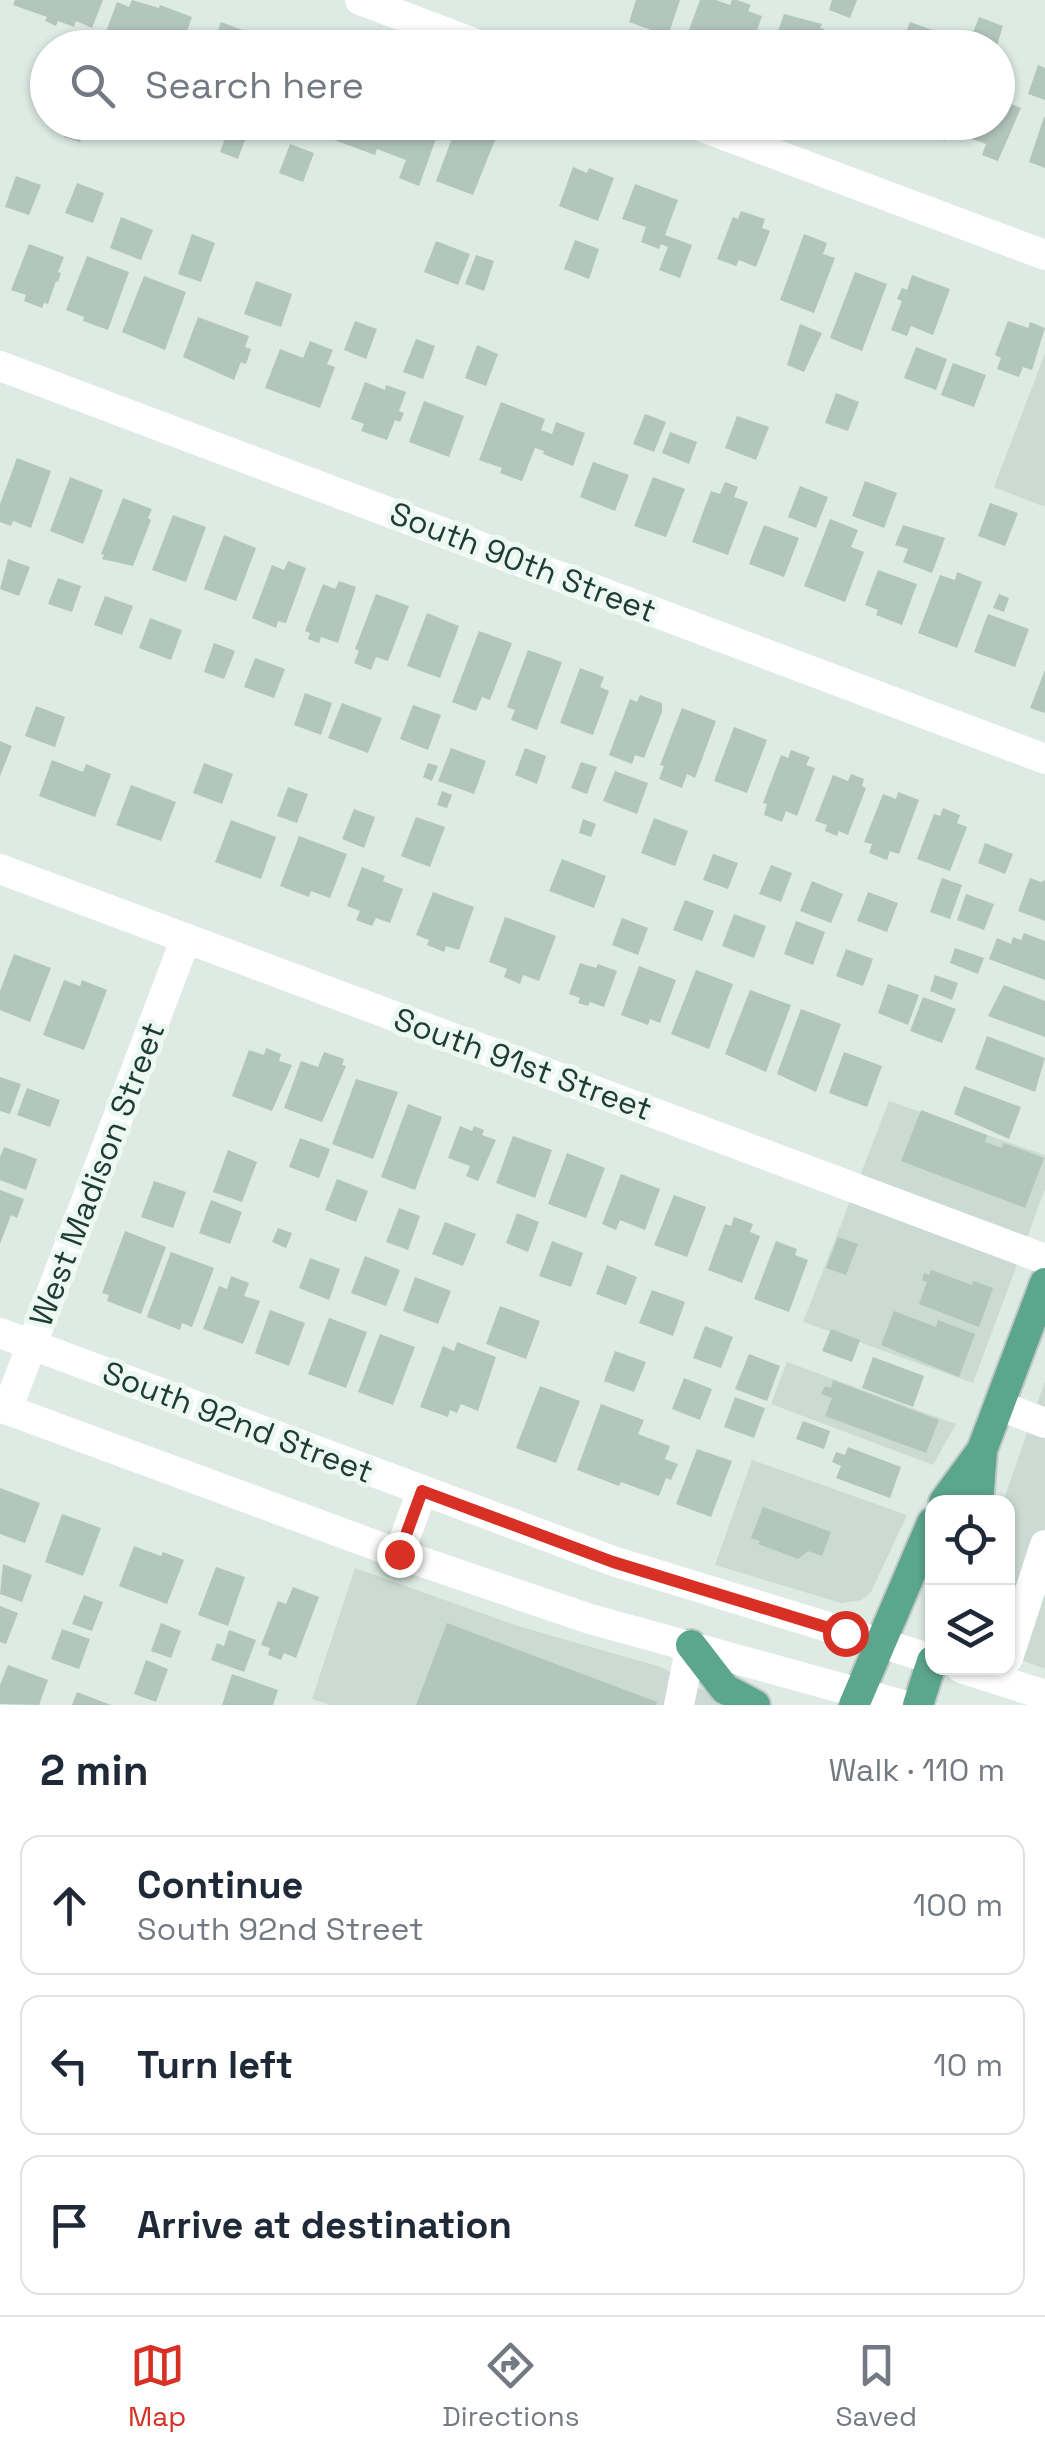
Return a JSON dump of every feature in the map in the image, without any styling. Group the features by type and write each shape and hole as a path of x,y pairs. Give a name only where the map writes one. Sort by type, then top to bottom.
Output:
{"main road":[{"path":"949,1495 982,1450 1045,1283"},
{"path":"979,1495 982,1450"},
{"path":"857,1699 925,1540"},
{"path":"691,1645 725,1689 755,1705"},
{"path":"918,1705 927,1675"}],"street":[{"path":"360,0 439,30"},
{"path":"736,140 1045,255"},
{"name":"South 90th Street","path":"0,366 1045,758"},
{"name":"South 91st Street","path":"0,869 1045,1259"},
{"name":"West Madison Street","path":"4,1408 33,1345 186,938"},
{"name":"South 92nd Street","path":"0,1333 613,1562 925,1658"},
{"path":"1000,1406 1045,1423"},
{"name":"South 92nd Street","path":"4,1408 399,1554 590,1619 691,1645 857,1699 903,1705"},
{"path":"399,1554 422,1491"},
{"path":"1015,1635 1045,1546"},
{"path":"679,1705 691,1645"},
{"path":"1015,1675 1045,1695"}],"shaded area":[{"path":"1045,353 1045,507 994,487"},
{"path":"889,1101 1045,1155 1045,1189 973,1383 803,1322"},
{"path":"787,1362 956,1424 933,1465 771,1404"},
{"path":"1045,1381 1045,1669 1015,1658 1015,1495 1005,1495"},
{"path":"752,1460 907,1515 871,1592 862,1600 841,1603 715,1565"},
{"path":"355,1568 518,1626 661,1667 730,1705 330,1705 312,1699"}],"building":[{"path":"15,0 103,0 92,28 76,21 74,27 58,21 56,26 45,21 47,17 13,5"},
{"path":"132,0 192,17 187,30 107,30 117,2 129,7"},
{"path":"636,0 680,0 670,30 651,30 629,22"},
{"path":"700,0 730,5 737,0 751,5 748,11 762,16 757,30 689,30"},
{"path":"832,0 857,0 850,18 829,10"},
{"path":"784,14 822,24 820,28 824,29 824,30 778,30"},
{"path":"979,17 1003,26 1002,30 974,30"},
{"path":"221,22 243,30 218,30"},
{"path":"910,22 932,30 907,30"},
{"path":"1038,65 1045,68 1045,100 1028,94"},
{"path":"1045,117 1045,168 1029,162"},
{"path":"224,140 245,140 238,159 220,152"},
{"path":"334,140 436,140 419,186 399,178 406,160 377,149 375,155"},
{"path":"451,140 495,140 473,195 436,181"},
{"path":"975,140 1007,140 998,161 982,155 986,144"},
{"path":"290,144 314,153 303,182 279,173"},
{"path":"573,167 587,173 589,168 614,178 598,221 559,206"},
{"path":"16,176 41,185 29,215 5,207"},
{"path":"77,183 104,193 93,223 65,213"},
{"path":"635,184 678,200 665,235 692,245 680,278 659,270 668,247 661,244 659,249 641,242 646,227 622,219"},
{"path":"741,211 765,219 762,228 770,231 756,267 739,260 736,266 717,259 733,217 738,219"},
{"path":"121,217 153,230 141,260 110,248"},
{"path":"192,234 215,243 201,282 178,274"},
{"path":"804,234 827,243 823,254 835,258 814,313 780,300"},
{"path":"575,240 599,249 589,279 564,269"},
{"path":"436,241 470,254 458,285 424,272"},
{"path":"29,244 64,257 58,282 48,304 44,303 42,308 24,301 26,295 11,290"},
{"path":"476,255 494,261 484,291 465,284"},
{"path":"87,256 129,272 108,330 66,310"},
{"path":"855,272 887,284 862,351 830,338"},
{"path":"912,275 950,289 933,335 911,326 907,336 891,330 902,301 897,299 902,288 907,290"},
{"path":"144,276 186,292 165,350 122,332"},
{"path":"256,281 292,294 281,327 244,314"},
{"path":"198,317 249,336 245,347 251,349 246,364 241,362 234,380 183,357"},
{"path":"355,321 377,329 366,359 344,350"},
{"path":"1008,321 1028,328 1030,322 1045,328 1032,370 1023,367 1019,377 997,369 1001,358 995,355"},
{"path":"800,324 822,333 804,372 787,365"},
{"path":"416,339 435,346 423,379 403,372"},
{"path":"310,341 333,350 327,364 335,367 320,408 265,388 280,349 303,358"},
{"path":"477,345 498,354 486,386 465,378"},
{"path":"916,347 947,359 936,390 904,378"},
{"path":"953,363 986,375 974,407 941,395"},
{"path":"365,382 385,390 386,385 406,392 399,411 404,413 400,422 395,420 387,440 361,431 364,424 351,419"},
{"path":"836,393 859,402 848,431 825,423"},
{"path":"424,401 464,416 449,457 409,442"},
{"path":"501,402 545,419 541,430 552,434 556,422 585,433 573,466 535,448 522,481 479,460"},
{"path":"645,414 666,422 654,452 633,444"},
{"path":"737,416 769,427 756,460 725,448"},
{"path":"670,432 697,442 689,464 662,453"},
{"path":"17,458 51,471 31,528 13,521 11,526 0,522 0,504"},
{"path":"593,462 629,475 615,511 580,497"},
{"path":"70,477 103,490 83,544 50,531"},
{"path":"653,477 685,489 666,537 634,526"},
{"path":"865,481 897,493 884,528 852,516"},
{"path":"725,482 738,487 734,497 748,502 728,555 692,542 711,491 720,494"},
{"path":"800,486 828,497 816,528 788,517"},
{"path":"123,498 152,509 133,566 102,559 101,554"},
{"path":"990,503 1018,513 1005,546 978,536"},
{"path":"173,515 206,527 186,582 152,570"},
{"path":"830,519 858,530 851,547 864,552 845,602 804,586"},
{"path":"764,525 799,538 784,577 749,564"},
{"path":"903,525 945,538 932,573 903,562 908,549 895,545"},
{"path":"224,535 256,548 236,601 204,589"},
{"path":"8,559 30,567 19,596 0,589"},
{"path":"288,561 306,568 286,623 278,621 276,628 252,618 272,565 284,570"},
{"path":"878,570 917,584 902,625 876,615 878,610 865,605"},
{"path":"957,572 982,582 957,648 918,633 940,575 955,580"},
{"path":"58,578 81,586 72,612 48,604"},
{"path":"339,581 356,587 338,643 321,637 319,643 308,639 310,633 305,631 323,584 335,589"},
{"path":"376,594 409,606 388,661 376,657 371,670 354,663 359,651 355,649"},
{"path":"999,594 1009,598 1004,612 993,608"},
{"path":"105,596 133,606 122,635 94,625"},
{"path":"427,613 459,626 440,678 407,666"},
{"path":"988,614 1029,629 1015,667 974,652"},
{"path":"150,618 182,630 171,660 139,648"},
{"path":"479,631 512,643 490,700 482,697 476,711 452,702"},
{"path":"214,643 235,651 224,679 204,672"},
{"path":"528,650 562,662 537,730 511,720 515,710 507,707"},
{"path":"255,658 285,669 274,698 244,687"},
{"path":"580,668 604,677 600,687 609,691 593,735 560,723"},
{"path":"1045,670 1045,713 1030,708"},
{"path":"305,693 332,703 321,735 294,725"},
{"path":"640,695 662,703 662,712 644,758 635,755 632,764 609,755 630,699 637,702"},
{"path":"342,703 382,718 368,753 328,738"},
{"path":"413,705 441,715 428,750 400,739"},
{"path":"36,706 65,717 55,747 25,736"},
{"path":"682,708 716,721 695,778 687,774 682,788 659,779 664,766 660,765"},
{"path":"734,727 767,740 747,793 714,781"},
{"path":"0,741 12,746 0,776"},
{"path":"451,748 486,761 474,794 438,781"},
{"path":"525,748 546,756 537,784 515,775"},
{"path":"791,750 810,757 806,765 815,768 797,816 786,811 782,822 764,815 767,804 763,803 781,755 788,758"},
{"path":"52,760 83,772 86,764 111,774 95,817 39,796"},
{"path":"581,762 597,767 587,794 571,788"},
{"path":"204,763 233,774 222,804 193,793"},
{"path":"428,763 438,766 432,781 423,777"},
{"path":"615,771 648,783 637,814 603,801"},
{"path":"851,774 864,779 862,786 866,788 848,835 839,831 837,836 825,831 827,825 815,821 833,775 848,781"},
{"path":"131,785 176,802 161,841 116,825"},
{"path":"288,787 308,794 297,823 277,816"},
{"path":"442,791 452,795 447,808 437,805"},
{"path":"898,792 919,800 899,854 890,851 887,860 869,853 872,844 864,842 883,794 896,799"},
{"path":"943,808 960,815 957,823 967,827 950,871 917,859 934,814 940,816"},
{"path":"354,809 375,817 364,848 342,839"},
{"path":"416,817 445,827 430,867 401,856"},
{"path":"654,818 688,831 675,866 641,853"},
{"path":"583,819 596,824 591,837 579,833"},
{"path":"231,820 276,837 261,879 215,862"},
{"path":"299,836 347,854 330,898 311,891 309,897 280,886"},
{"path":"985,843 1013,854 1005,874 978,863"},
{"path":"713,854 738,863 728,889 703,880"},
{"path":"562,859 606,876 594,908 549,891"},
{"path":"771,865 792,873 781,902 759,894"},
{"path":"362,867 403,889 390,923 376,918 372,926 356,920 360,911 347,906"},
{"path":"942,878 962,885 950,919 930,912"},
{"path":"1030,878 1045,880 1045,921 1018,911"},
{"path":"812,881 843,894 831,923 800,911"},
{"path":"433,892 474,907 459,950 446,946 444,952 416,935"},
{"path":"868,892 898,903 887,932 857,921"},
{"path":"966,894 994,904 984,930 957,920"},
{"path":"685,900 714,911 702,941 673,930"},
{"path":"734,914 766,926 754,958 722,946"},
{"path":"505,917 556,936 539,981 523,975 520,984 504,977 507,969 489,962"},
{"path":"622,918 648,928 638,955 612,945"},
{"path":"796,921 825,932 813,965 784,954"},
{"path":"1024,933 1045,941 1045,980 989,959 997,938 1011,944 1013,937 1021,940"},
{"path":"955,948 984,958 978,974 950,963"},
{"path":"846,949 873,959 863,986 836,976"},
{"path":"14,954 51,968 30,1022 0,1010 0,991"},
{"path":"580,963 617,971 604,1007 578,1003 580,998 569,994"},
{"path":"639,966 676,980 660,1023 650,1019 648,1025 621,1015"},
{"path":"696,970 733,984 709,1049 671,1034"},
{"path":"935,975 958,983 952,1000 930,991"},
{"path":"64,980 80,986 82,980 107,990 84,1050 43,1035"},
{"path":"888,984 919,995 908,1025 878,1013"},
{"path":"1004,985 1045,1001 1045,1037 988,1016"},
{"path":"750,990 791,1005 766,1072 725,1054"},
{"path":"923,997 956,1009 942,1043 910,1031"},
{"path":"801,1009 841,1024 816,1092 777,1074"},
{"path":"987,1036 1045,1058 1035,1092 975,1069"},
{"path":"266,1048 281,1054 279,1061 292,1065 272,1111 232,1096 249,1050 264,1055"},
{"path":"324,1052 344,1059 342,1065 346,1066 322,1122 284,1108 301,1061 318,1067"},
{"path":"844,1052 882,1066 867,1107 829,1093"},
{"path":"0,1077 21,1084 10,1114 0,1111"},
{"path":"356,1079 398,1092 373,1159 332,1144"},
{"path":"964,1086 1021,1107 1009,1139 954,1114"},
{"path":"27,1088 60,1100 50,1127 17,1115"},
{"path":"408,1104 442,1117 415,1190 381,1177"},
{"path":"921,1110 987,1135 985,1142 1002,1148 1004,1143 1044,1158 1025,1208 901,1161"},
{"path":"460,1126 472,1131 474,1126 484,1130 482,1135 496,1140 478,1181 466,1176 470,1166 448,1158"},
{"path":"513,1136 552,1150 535,1198 496,1183"},
{"path":"300,1138 330,1149 319,1178 289,1167"},
{"path":"4,1147 37,1159 26,1190 0,1180"},
{"path":"228,1150 257,1162 242,1202 213,1192"},
{"path":"567,1153 605,1168 586,1218 548,1204"},
{"path":"621,1174 660,1189 645,1230 620,1220 616,1230 602,1224"},
{"path":"337,1179 368,1191 356,1222 325,1210"},
{"path":"154,1181 186,1192 173,1228 141,1217"},
{"path":"0,1190 24,1199 17,1218 11,1215 0,1244"},
{"path":"674,1195 706,1207 687,1257 654,1245"},
{"path":"211,1200 242,1212 230,1244 199,1233"},
{"path":"399,1208 420,1216 408,1250 386,1242"},
{"path":"517,1213 539,1222 528,1252 506,1243"},
{"path":"734,1217 753,1224 750,1232 760,1236 742,1283 708,1270 725,1224 731,1226"},
{"path":"445,1222 476,1234 463,1266 432,1254"},
{"path":"278,1228 292,1233 286,1248 272,1242"},
{"path":"125,1231 166,1247 141,1314 107,1301 109,1295 102,1293"},
{"path":"838,1237 858,1244 846,1275 826,1268"},
{"path":"552,1241 583,1253 571,1287 539,1276"},
{"path":"776,1241 797,1249 795,1255 808,1260 789,1312 754,1299"},
{"path":"171,1252 214,1268 192,1327 182,1323 180,1330 147,1317"},
{"path":"365,1256 400,1270 386,1306 351,1293"},
{"path":"310,1258 340,1269 329,1300 299,1288"},
{"path":"607,1265 637,1277 626,1305 596,1294"},
{"path":"931,1270 993,1288 979,1327 919,1304 927,1282 922,1280 924,1273 929,1275"},
{"path":"231,1276 249,1283 244,1296 260,1301 243,1344 203,1329 219,1286 227,1289"},
{"path":"415,1277 451,1291 438,1324 403,1311"},
{"path":"652,1290 685,1302 673,1336 639,1323"},
{"path":"500,1306 540,1321 526,1359 486,1344"},
{"path":"270,1310 305,1323 289,1366 255,1353"},
{"path":"894,1311 936,1327 938,1320 975,1334 959,1377 881,1345"},
{"path":"329,1318 367,1332 346,1388 308,1374"},
{"path":"705,1326 733,1337 721,1368 693,1358"},
{"path":"831,1329 860,1340 852,1362 822,1351"},
{"path":"380,1334 415,1347 393,1405 358,1392"},
{"path":"457,1342 496,1357 478,1411 461,1404 457,1413 450,1410 448,1417 420,1407 443,1346 454,1351"},
{"path":"615,1351 646,1362 634,1392 604,1381"},
{"path":"749,1354 780,1366 767,1401 735,1389"},
{"path":"873,1357 924,1376 913,1407 862,1388"},
{"path":"684,1378 712,1389 700,1420 672,1409"},
{"path":"833,1380 939,1420 926,1453 825,1416 832,1398 821,1394 825,1386 831,1388"},
{"path":"540,1386 580,1401 556,1463 516,1448"},
{"path":"735,1397 765,1408 754,1438 724,1427"},
{"path":"601,1404 644,1420 638,1434 670,1446 665,1459 678,1464 671,1480 666,1478 659,1496 577,1470"},
{"path":"803,1421 830,1431 824,1449 796,1439"},
{"path":"848,1447 901,1467 890,1498 836,1478 841,1466 832,1462 836,1452 845,1455"},
{"path":"697,1449 732,1461 711,1517 676,1504"},
{"path":"0,1488 40,1503 25,1543 0,1534"},
{"path":"763,1507 831,1532 822,1556 808,1551 798,1559 758,1544 760,1541 751,1538"},
{"path":"62,1514 101,1528 83,1576 45,1562"},
{"path":"134,1546 184,1560 167,1604 119,1586"},
{"path":"3,1564 32,1575 22,1602 0,1594"},
{"path":"216,1567 245,1577 228,1626 198,1615"},
{"path":"293,1587 319,1597 296,1658 284,1653 281,1660 268,1655 270,1648 261,1645 278,1601 286,1604"},
{"path":"84,1595 103,1602 92,1631 72,1624"},
{"path":"0,1606 18,1613 6,1644 0,1642"},
{"path":"161,1623 181,1631 171,1658 151,1651"},
{"path":"447,1623 657,1702 656,1705 416,1705"},
{"path":"62,1629 90,1639 79,1669 51,1659"},
{"path":"229,1630 256,1640 244,1672 211,1660 217,1643 224,1646"},
{"path":"146,1660 168,1669 156,1702 134,1694"},
{"path":"8,1665 48,1680 39,1705 0,1704 0,1685"},
{"path":"232,1674 278,1690 273,1705 222,1705"},
{"path":"77,1692 111,1705 72,1705"}],"route":[{"path":"399,1554 422,1491 613,1562 845,1633"}]}
